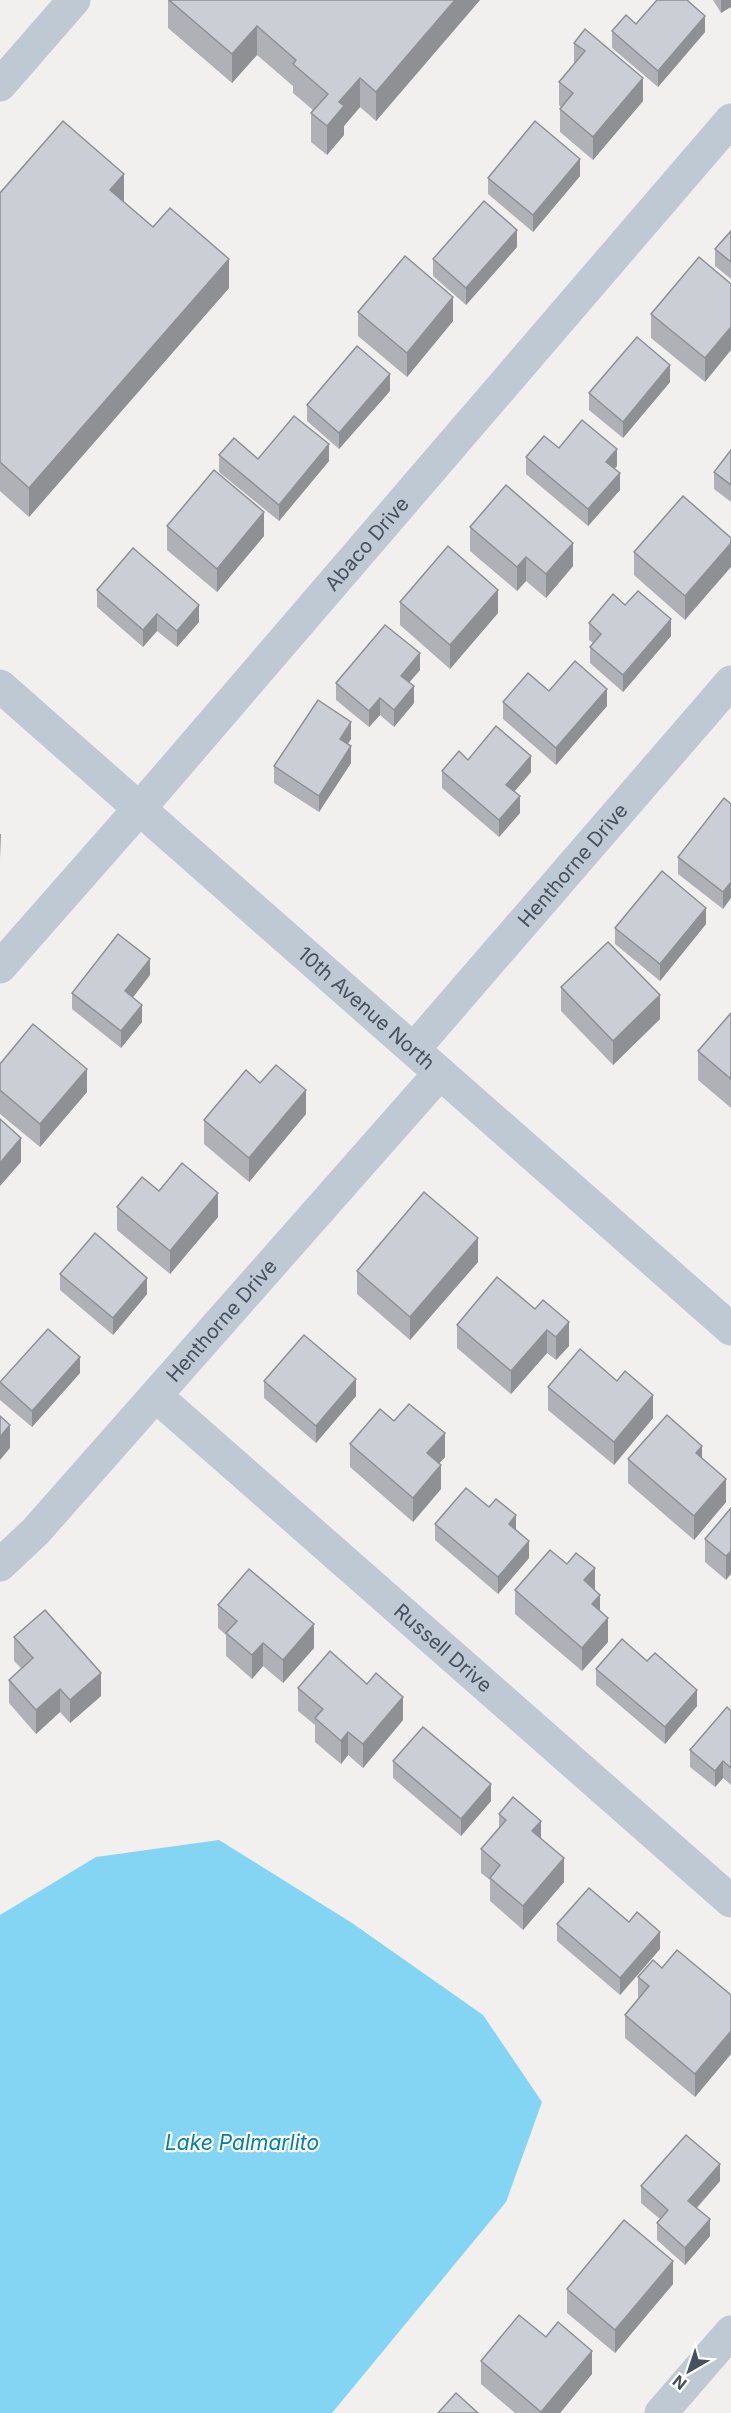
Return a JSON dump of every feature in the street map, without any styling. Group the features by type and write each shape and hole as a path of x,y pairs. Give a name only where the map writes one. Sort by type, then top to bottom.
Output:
{"street":[{"path":"0,85 74,0"},
{"name":"Abaco Drive","path":"0,967 140,808 731,120"},
{"name":"Henthorne Drive","path":"414,1049 731,682"},
{"name":"10th Avenue North","path":"0,686 731,1329"},
{"name":"Henthorne Drive","path":"0,1565 36,1531 440,1073"},
{"name":"Russell Drive","path":"156,1396 731,1901"},
{"path":"661,2413 731,2332"}],"water":[{"name":"Lake Palmarlito","path":"219,1840 352,1923 483,2015 542,2102 506,2202 332,2413 0,2413 0,1915 96,1857"}],"building":[{"path":"169,0 455,0 376,92 360,78 339,102 344,106 327,126 311,113 328,94 293,64 296,60 257,26 232,54"},
{"path":"657,0 687,0 705,16 658,71 612,31 626,15 636,24"},
{"path":"585,29 643,78 593,137 560,109 573,93 559,82 585,51 574,43"},
{"path":"63,121 124,174 110,190 153,227 170,208 229,259 29,488 0,462 0,193"},
{"path":"535,121 580,159 533,215 488,178"},
{"path":"484,201 517,230 466,288 433,259"},
{"path":"731,231 731,262 715,249"},
{"path":"405,256 453,297 407,353 358,312"},
{"path":"699,257 731,284 731,327 705,358 651,314"},
{"path":"637,337 670,365 623,422 589,393"},
{"path":"357,346 390,374 339,433 307,405"},
{"path":"294,416 329,444 279,505 219,455 234,438 258,459"},
{"path":"582,420 617,449 606,462 620,473 588,509 526,457 544,436 559,448"},
{"path":"731,450 731,485 714,472"},
{"path":"214,470 264,512 217,569 167,526"},
{"path":"506,485 573,543 546,574 526,557 517,567 470,527"},
{"path":"683,496 731,538 731,543 685,596 634,552"},
{"path":"448,546 498,590 450,645 400,602"},
{"path":"133,548 199,605 177,631 157,614 143,630 97,590"},
{"path":"638,591 671,619 623,675 590,647 601,634 589,623 613,594 625,605"},
{"path":"385,625 420,653 401,676 414,686 394,710 380,698 369,711 336,683"},
{"path":"575,661 607,689 556,748 503,702 528,673 549,691"},
{"path":"318,700 351,722 340,739 351,746 319,796 274,766"},
{"path":"496,726 531,756 506,785 520,796 499,820 442,771 459,751 468,760"},
{"path":"724,798 731,804 731,882 723,892 678,857"},
{"path":"662,871 706,908 660,964 615,928"},
{"path":"118,934 150,959 125,991 142,1005 121,1031 72,993"},
{"path":"608,942 660,995 613,1041 561,987"},
{"path":"731,1013 731,1079 698,1051"},
{"path":"33,1024 87,1069 40,1124 0,1090 0,1064"},
{"path":"276,1065 306,1090 249,1158 204,1120 246,1070 260,1083"},
{"path":"0,1119 21,1138 0,1163"},
{"path":"182,1163 218,1193 170,1251 117,1207 142,1177 159,1191"},
{"path":"424,1192 478,1238 410,1317 357,1271"},
{"path":"95,1233 147,1278 113,1318 60,1274"},
{"path":"497,1277 535,1309 543,1300 569,1322 556,1337 547,1330 511,1371 457,1325"},
{"path":"48,1329 80,1357 32,1411 0,1382"},
{"path":"304,1335 356,1379 316,1426 264,1381"},
{"path":"580,1349 617,1381 625,1371 653,1395 614,1442 548,1387"},
{"path":"409,1404 445,1433 427,1453 441,1465 413,1498 350,1444 380,1409 394,1421"},
{"path":"667,1415 702,1446 696,1453 726,1479 694,1516 628,1459"},
{"path":"0,1416 10,1425 0,1437"},
{"path":"466,1488 489,1507 496,1499 516,1515 509,1524 529,1541 498,1577 435,1524"},
{"path":"731,1508 731,1551 726,1556 705,1539"},
{"path":"550,1550 567,1564 576,1553 595,1568 584,1580 600,1595 592,1604 608,1618 582,1648 515,1590"},
{"path":"249,1569 314,1624 283,1660 263,1643 252,1655 226,1633 237,1621 218,1605"},
{"path":"45,1610 101,1673 70,1700 60,1689 36,1710 9,1680 33,1658 14,1637"},
{"path":"622,1639 647,1661 655,1653 697,1690 665,1727 596,1669"},
{"path":"330,1651 367,1684 376,1673 403,1697 363,1744 348,1732 341,1741 315,1718 323,1709 298,1688"},
{"path":"727,1707 731,1711 731,1768 723,1761 715,1771 690,1750"},
{"path":"423,1727 491,1784 461,1819 393,1761"},
{"path":"513,1797 541,1821 532,1831 564,1858 523,1906 490,1878 500,1865 481,1849 506,1820 499,1814"},
{"path":"589,1888 629,1922 637,1912 660,1932 620,1978 557,1924"},
{"path":"677,1950 731,1995 731,2031 695,2074 625,2015 649,1986 638,1977 653,1960 662,1968"},
{"path":"686,2135 720,2164 688,2201 710,2219 685,2248 657,2223 668,2210 641,2186"},
{"path":"624,2220 673,2261 615,2330 567,2289"},
{"path":"519,2315 546,2337 558,2322 592,2351 541,2412 481,2361"},
{"path":"456,2393 478,2413 438,2413"}]}
